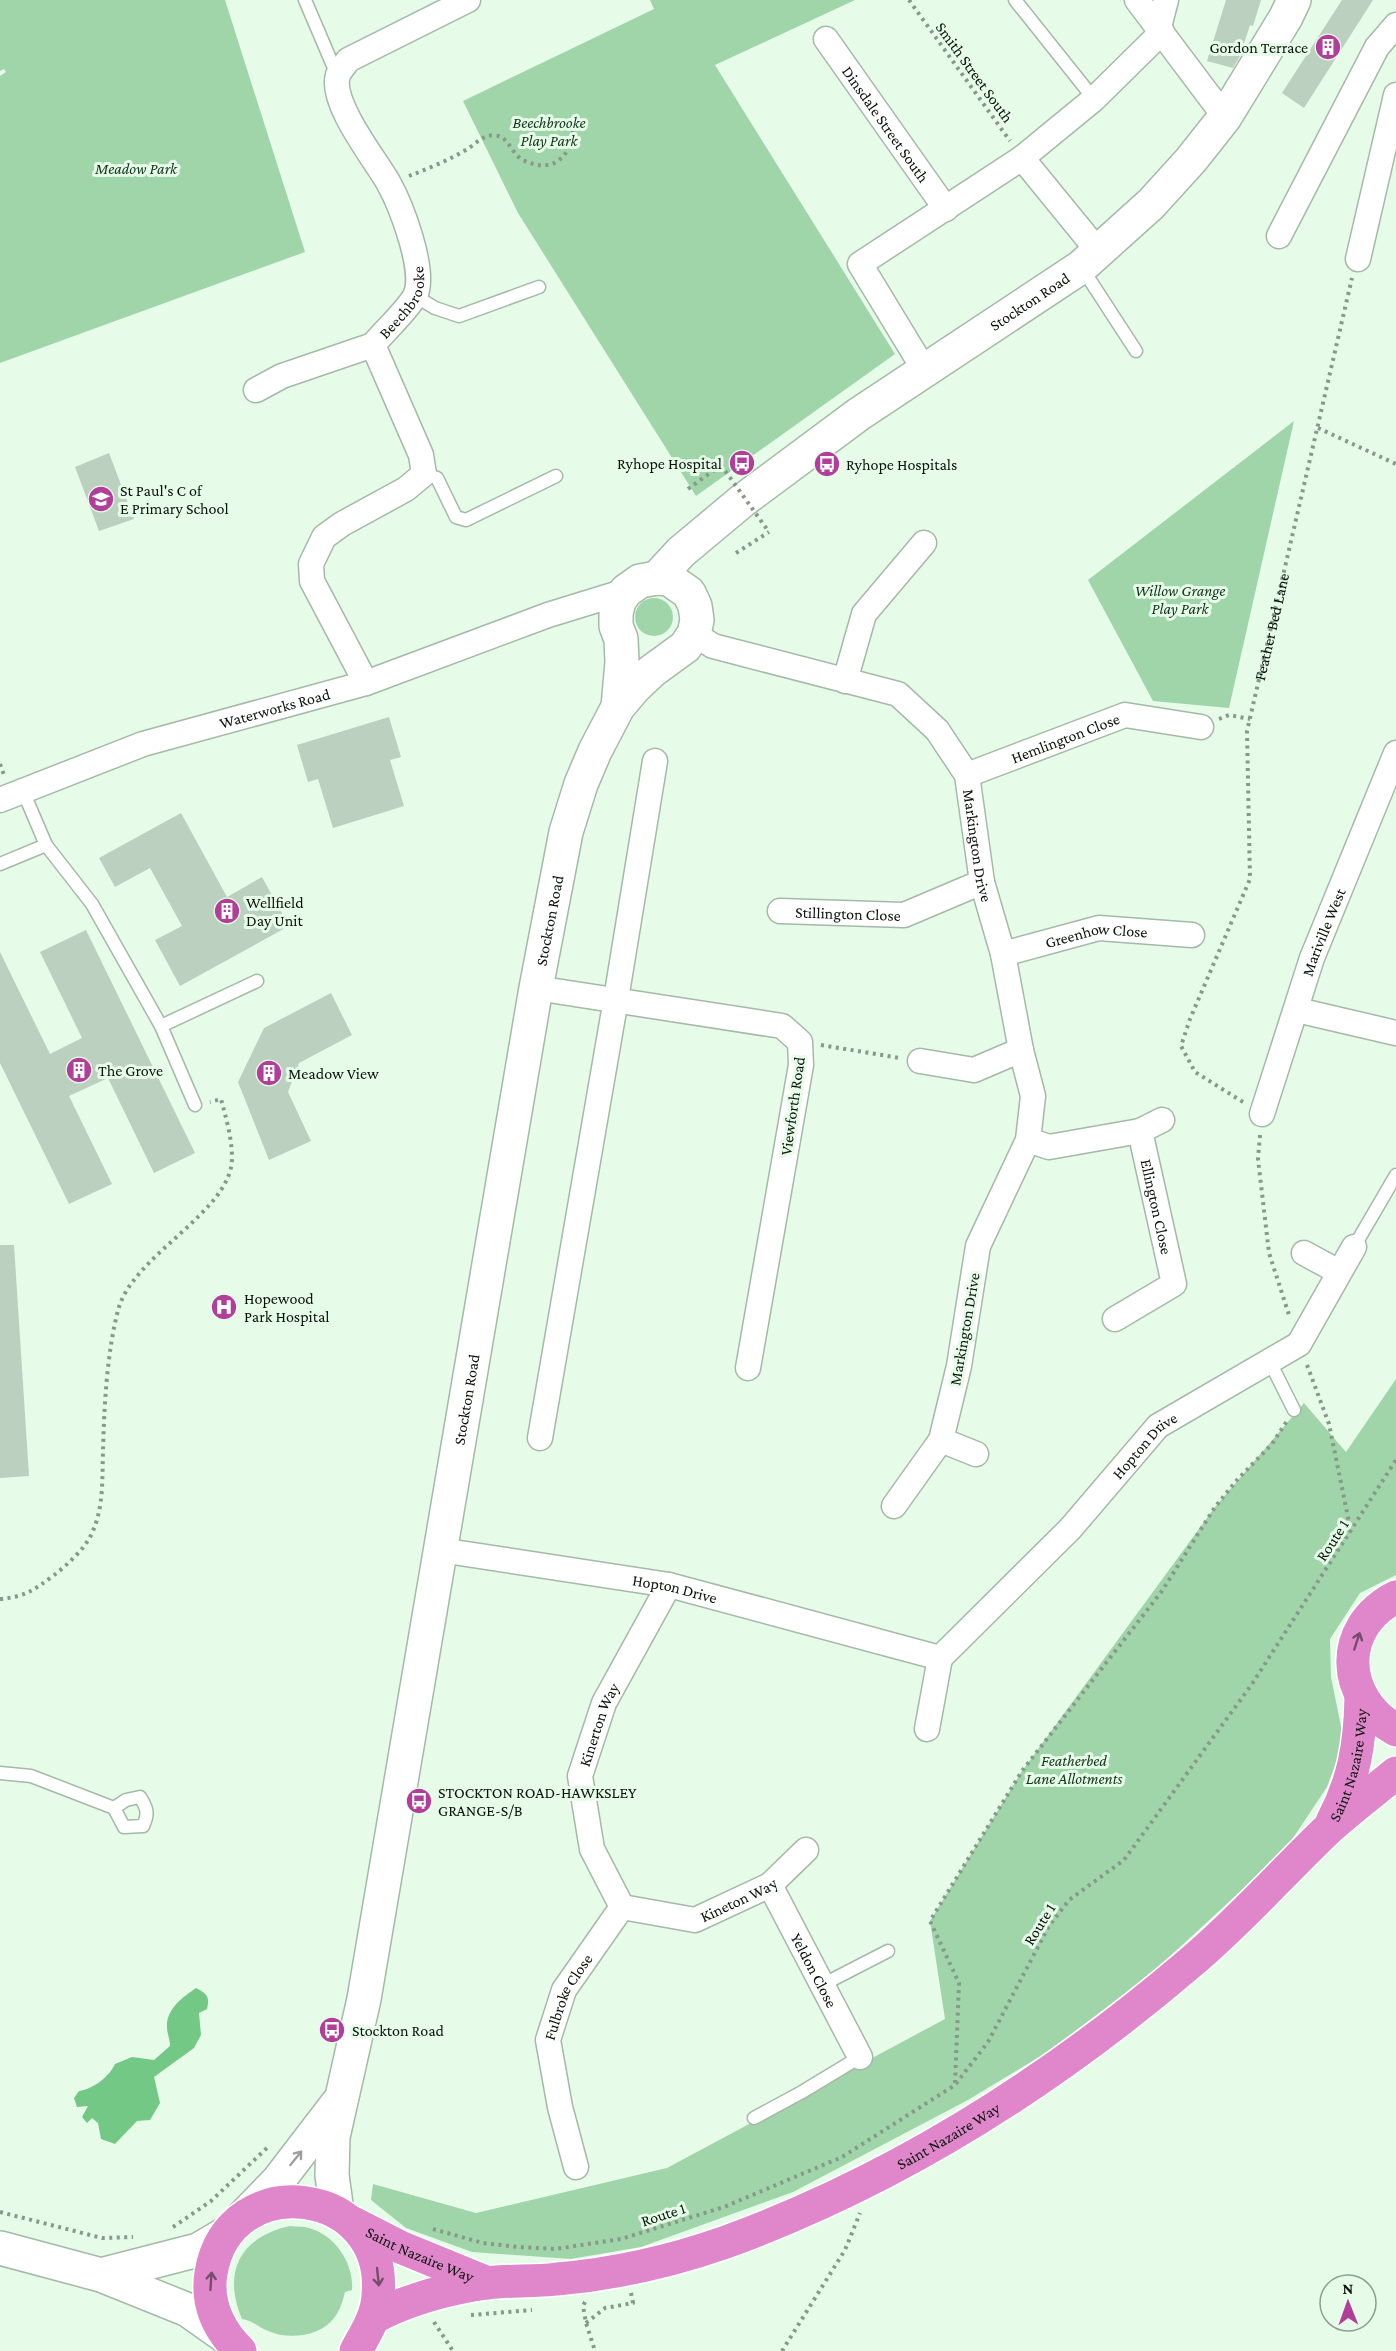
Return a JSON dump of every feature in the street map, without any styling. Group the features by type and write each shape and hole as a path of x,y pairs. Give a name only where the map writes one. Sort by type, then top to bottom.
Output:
{"highway":[{"name":"Saint Nazaire Way","path":"1396,1597 1380,1606 1368,1618 1356,1640 1352,1665 1354,1681 1361,1697 1376,1716 1396,1730"},
{"name":"Saint Nazaire Way","path":"1328,1830 1344,1799 1355,1766 1360,1732 1361,1697"},
{"name":"Saint Nazaire Way","path":"361,2338 400,2304 422,2296 488,2283 564,2279 668,2260 725,2242 802,2212 874,2178 1026,2087 1191,1963 1263,1896 1328,1830 1396,1773"},
{"path":"235,2225 265,2205 289,2201 314,2203 344,2217"},
{"name":"Saint Nazaire Way","path":"344,2217 400,2247 488,2283"},
{"name":"Stockton Road","path":"344,2217 365,2238 374,2257 379,2277 378,2298 361,2338"},
{"name":"Stockton Road","path":"233,2344 213,2313 209,2285 213,2258 235,2225"}],"main road":[{"name":"Stockton Road","path":"618,707 621,684 616,614 619,601 626,591 640,581 657,578 699,537 742,501 859,414 1090,259 1151,204 1225,117 1294,0"},
{"path":"688,593 699,537"},
{"path":"618,633 630,650 644,657 658,659 683,645 697,620 695,606 688,593 669,579 657,578"},
{"name":"Stockton Road","path":"344,2217 332,2175 333,2137 364,1999 536,988 566,832 581,784 618,707 646,676 683,645"},
{"name":"Stockton Road","path":"235,2225 298,2157 340,2100"},
{"path":"101,2275 198,2250 235,2225"},
{"path":"0,2248 101,2275 188,2310 233,2344"}],"street":[{"path":"338,76 348,60 468,0"},
{"path":"1137,0 1225,117"},
{"path":"925,371 860,264 1022,158 1094,99 1160,29 1166,0"},
{"path":"1279,236 1377,47 1396,25"},
{"name":"Dinsdale Street South","path":"826,39 946,209"},
{"name":"Beechbrooke","path":"338,76 338,89 348,117 388,182 407,227 419,268 415,296 373,345 422,455 424,474"},
{"path":"1358,259 1396,95"},
{"path":"1022,158 1090,259"},
{"path":"256,390 282,376 373,345"},
{"path":"366,683 312,581 311,564 324,537 342,524 406,489 424,474"},
{"path":"845,681 864,614 924,543"},
{"name":"Waterworks Road","path":"0,800 143,744 366,683 548,615 626,591"},
{"name":"Waterworks Road","path":"548,615 572,613 595,617 618,633"},
{"name":"Markington Drive","path":"683,645 713,646 898,694 937,730 967,775 982,882 1003,954 1021,1050 1033,1096 1028,1140 978,1246 959,1366 941,1440 894,1506"},
{"name":"Hemlington Close","path":"967,775 1125,715 1201,727"},
{"name":"Mariville West","path":"1262,1114 1324,925 1396,753"},
{"path":"540,1438 655,761"},
{"name":"Stillington Close","path":"780,911 904,915 982,882"},
{"name":"Greenhow Close","path":"1003,954 1099,928 1192,935"},
{"name":"Viewforth Road","path":"536,988 782,1026 800,1042 801,1065 748,1368"},
{"path":"1297,1010 1396,1033"},
{"path":"920,1061 974,1070 1021,1050"},
{"path":"1028,1140 1049,1147 1140,1131 1162,1120"},
{"name":"Ellington Close","path":"1115,1319 1174,1284 1140,1131"},
{"name":"Hopton Drive","path":"440,1550 669,1585 940,1658 1070,1529 1158,1425 1299,1344 1354,1247"},
{"path":"1304,1253 1339,1272"},
{"path":"941,1440 976,1454"},
{"name":"Kinerton Way","path":"622,1907 592,1849 580,1776 604,1703 669,1585"},
{"path":"927,1729 940,1658"},
{"name":"Kineton Way","path":"622,1907 695,1920 770,1885 806,1850"},
{"name":"Yeldon Close","path":"770,1885 860,2057"},
{"name":"Fulbroke Close","path":"576,2167 561,2108 548,2040 564,1990 622,1907"}],"lane":[{"path":"304,0 338,76"},
{"path":"1015,0 1094,99"},
{"path":"1090,259 1136,351"},
{"path":"415,296 435,308 459,316 539,287"},
{"path":"424,474 437,478 456,516 466,520 556,476"},
{"path":"23,791 46,845 92,904 160,1026 195,1105"},
{"path":"0,864 46,845"},
{"path":"160,1026 257,981"},
{"path":"1354,1247 1396,1175"},
{"path":"1270,1362 1294,1410"},
{"path":"0,1773 31,1776 114,1808"},
{"path":"822,1985 888,1951"},
{"path":"754,2118 860,2057"}],"path":[{"name":"Smith Street South","path":"909,0 1022,158"},
{"path":"388,182 440,163 487,136 495,135 502,138 523,160 543,165 555,163 568,152 573,141 574,119"},
{"name":"Feather Bed Lane","path":"1262,1114 1195,1072 1181,1046 1190,1019 1250,879 1247,731 1358,259"},
{"path":"1318,428 1396,464"},
{"path":"688,489 721,465 769,532 736,553"},
{"path":"1201,727 1229,715 1250,719"},
{"path":"800,1042 920,1061"},
{"path":"0,1599 18,1598 33,1590 77,1554 92,1534 100,1511 110,1359 118,1309 124,1294 136,1277 206,1208 226,1183 232,1159 230,1134 221,1099 195,1105"},
{"path":"955,2085 959,1983 930,1921 1022,1771 1162,1591 1215,1507 1237,1480 1272,1444 1294,1410"},
{"name":"Route 1","path":"433,2229 483,2243 518,2247 555,2249 621,2240 724,2207 842,2157 955,2085 988,2042 1049,1926 1069,1900 1124,1860 1251,1684 1396,1460"},
{"path":"167,2231 211,2201 275,2140"},
{"path":"782,2351 845,2250 874,2178"},
{"path":"0,2212 102,2238 136,2237"},
{"path":"587,2299 583,2306 595,2351"},
{"path":"586,2323 605,2308 633,2303"},
{"path":"464,2314 535,2310"},
{"path":"428,2313 453,2351"}],"green space":[{"name":"Meadow Park","path":"0,0 225,0 305,252 0,363 0,76 6,72 4,69 0,71"},
{"name":"Beechbrooke Play Park","path":"650,0 855,0 715,65 895,354 696,496 518,213 463,101 654,9"},
{"name":"Willow Grange Play Park","path":"1294,421 1229,708 1153,701 1088,580"},
{"path":"654,598 668,603 673,617 668,631 654,636 640,631 635,617 640,603"},
{"name":"Featherbed Lane Allotments","path":"1396,1379 1396,1575 1360,1593 1330,1639 1331,1677 1344,1741 1327,1787 1285,1850 1151,1974 1046,2053 968,2100 793,2192 641,2247 571,2259 472,2252 406,2228 371,2200 373,2184 476,2213 667,2168 945,2019 930,1921 1022,1771 1215,1507 1304,1403 1346,1452"},
{"path":"290,2226 309,2228 327,2237 341,2251 352,2280 352,2290 345,2292 338,2312 328,2324 312,2333 294,2336 276,2334 242,2319 236,2302 234,2286 235,2272 248,2248 273,2231"}],"shaded area":[{"path":"196,1988 208,1998 207,2009 199,2013 201,2035 194,2048 154,2077 160,2103 150,2120 137,2121 115,2144 101,2139 98,2123 92,2118 87,2123 82,2117 88,2106 77,2107 74,2098 79,2091 100,2082 115,2064 132,2057 154,2060 170,2046 167,2027 169,2015 181,2000"}],"building":[{"path":"1226,0 1261,0 1253,26 1250,25 1240,56 1233,68 1207,61"},
{"name":"Gordon Terrace","path":"1342,0 1373,0 1304,108 1282,93"},
{"path":"109,453 134,519 99,531 75,467"},
{"path":"389,717 401,757 390,760 404,806 333,828 318,779 308,782 297,745"},
{"name":"Wellfield Day Unit","path":"181,813 227,897 262,877 289,926 180,986 155,940 182,926 150,868 115,887 99,858"},
{"name":"The Grove","path":"86,930 195,1153 154,1173 108,1078 69,1096 112,1184 69,1204 0,1063 0,952 50,1054 82,1038 40,952"},
{"name":"Meadow View","path":"331,993 352,1035 299,1063 288,1092 311,1141 269,1160 238,1082 264,1028"},
{"path":"0,1245 14,1245 29,1476 0,1478"}],"place":[{"name":"Gordon Terrace","path":"1328,47"},
{"name":"Ryhope Hospital","path":"742,463"},
{"name":"Ryhope Hospitals","path":"827,464"},
{"name":"St Paul's C of E Primary School","path":"101,499"},
{"name":"Wellfield Day Unit","path":"227,911"},
{"name":"The Grove","path":"79,1070"},
{"name":"Meadow View","path":"269,1073"},
{"name":"Hopewood Park Hospital","path":"224,1307"},
{"name":"STOCKTON ROAD-HAWKSLEY GRANGE-S/B","path":"419,1801"},
{"name":"Stockton Road","path":"332,2030"}]}
